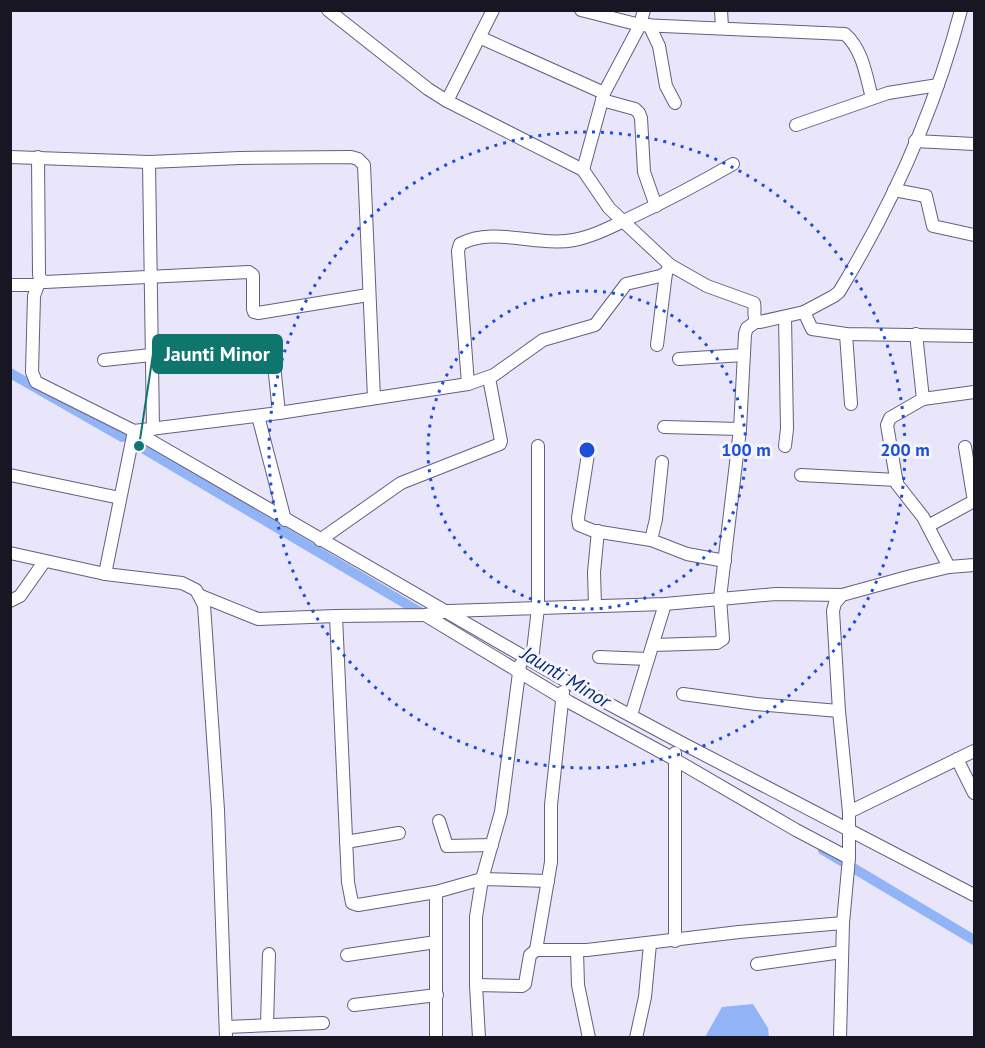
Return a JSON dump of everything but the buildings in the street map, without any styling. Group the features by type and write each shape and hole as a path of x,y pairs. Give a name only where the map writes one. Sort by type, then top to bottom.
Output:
{"street":[{"path":"328,10 428,89 447,101 583,170 609,208 668,269 706,286 751,301 756,308 754,316 757,321"},
{"path":"447,101 493,10"},
{"path":"581,10 645,25 846,34 855,44 860,55 872,98"},
{"path":"644,10 645,25 659,46 666,86 675,103"},
{"path":"721,10 722,28"},
{"path":"653,645 721,642 723,639 720,598 740,429 747,328 757,321 804,312 839,292 894,190 938,85 961,10"},
{"path":"583,170 603,97 645,25"},
{"path":"479,37 639,112 644,172 656,206"},
{"path":"796,125 888,93 938,85"},
{"path":"915,141 975,144"},
{"path":"10,157 149,162 240,158 351,157 358,159 364,165 374,398"},
{"path":"38,157 39,282 34,296 33,377 36,381 134,431 320,540 436,613 564,689 849,844 975,895"},
{"path":"149,162 153,429"},
{"path":"468,384 458,251 460,244 470,239 490,236 526,241 567,241 622,222 733,165"},
{"path":"894,190 926,196 933,226 975,235"},
{"path":"134,431 279,413 468,384 489,378 543,340 556,334 590,327 597,323 627,284 660,276 668,269"},
{"path":"657,345 668,269"},
{"path":"10,285 252,272 252,309 258,313 368,295"},
{"path":"804,312 812,329 846,334 975,336"},
{"path":"785,317 785,446"},
{"path":"846,334 851,404"},
{"path":"916,334 923,399"},
{"path":"272,345 279,413"},
{"path":"104,360 152,355"},
{"path":"679,359 744,355"},
{"path":"320,540 401,483 500,444 489,378"},
{"path":"949,567 928,526 914,504 897,484 888,421 923,399 975,392"},
{"path":"258,416 285,520"},
{"path":"664,427 740,429"},
{"path":"105,574 134,431"},
{"path":"479,1038 476,917 482,879 501,812 523,663 538,608 538,446"},
{"path":"928,526 974,501 965,447"},
{"path":"588,454 578,522 583,528 651,540 687,554 724,561"},
{"path":"651,540 656,519 662,462"},
{"path":"10,474 120,498"},
{"path":"801,475 897,480"},
{"path":"595,606 594,572 598,531"},
{"path":"10,553 105,574 182,583 196,590 201,596 204,605 218,810 226,1032 267,1025 322,1023"},
{"path":"10,601 20,596 44,562"},
{"path":"201,596 258,619 665,604 776,594 842,595 949,567 975,565"},
{"path":"840,1038 849,812 839,711 833,611 835,603 842,595"},
{"path":"631,715 665,604"},
{"path":"436,613 564,689 631,715 676,750 796,830 849,844"},
{"path":"336,616 348,882 354,904 436,892 482,879 548,881"},
{"path":"598,657 648,659"},
{"path":"536,950 551,862 551,805 564,689"},
{"path":"683,694 756,704 839,711"},
{"path":"675,941 676,750"},
{"path":"849,812 975,750"},
{"path":"957,759 975,793"},
{"path":"439,821 447,846 492,844"},
{"path":"346,842 399,833"},
{"path":"436,892 436,1038"},
{"path":"476,985 522,986 525,984 530,954 536,950 578,951 739,932 843,923"},
{"path":"347,955 436,942"},
{"path":"636,1038 645,997 650,944"},
{"path":"578,951 578,985 589,1038"},
{"path":"757,964 843,952"},
{"path":"267,1025 269,954"},
{"path":"354,1005 436,995"}],"water":[{"path":"753,1004 768,1028 769,1037 705,1037 722,1007"}],"waterway":[{"name":"Jaunti Minor","path":"10,373 122,437"},
{"name":"Jaunti Minor","path":"139,446 425,615"},
{"name":"Jaunti Minor","path":"823,850 974,940"}],"place":[{"name":"Jaunti Minor","path":"139,446"}]}
